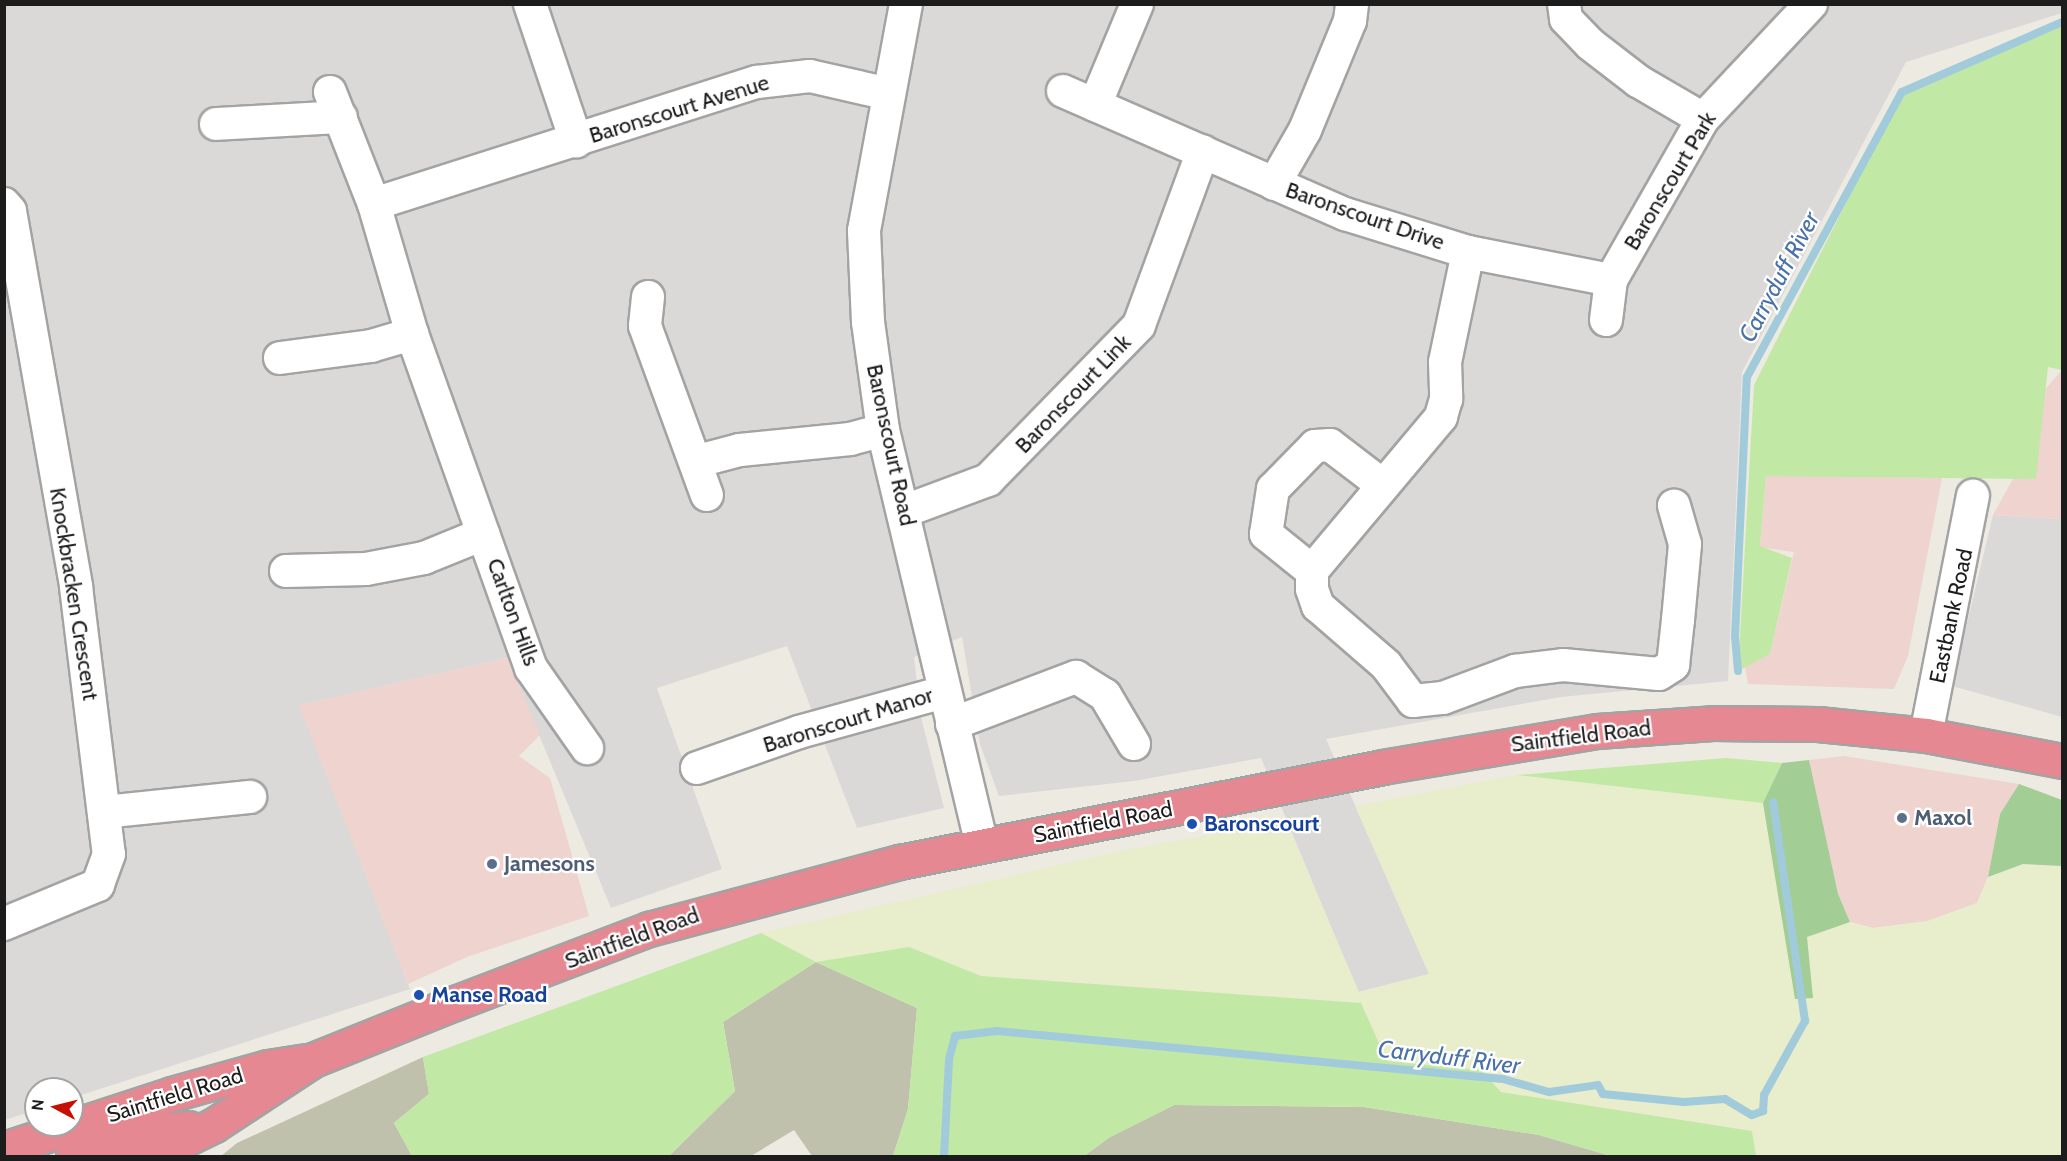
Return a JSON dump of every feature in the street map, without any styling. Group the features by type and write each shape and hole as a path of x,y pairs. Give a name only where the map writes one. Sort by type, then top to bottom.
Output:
{"highway":[{"name":"Saintfield Road","path":"4,1149 257,1070 313,1060 649,929 804,884 982,845 1382,767 1597,731 1713,723 1818,724 1926,735 2062,761"},
{"name":"Saintfield Road","path":"151,1156 214,1125 313,1060"},
{"path":"73,1156 151,1132 214,1125"}],"street":[{"name":"Baronscourt Avenue","path":"530,4 576,141"},
{"name":"Baronscourt Road","path":"906,4 864,231 868,322 883,430 982,845"},
{"path":"1095,105 1137,4"},
{"path":"1274,184 1305,130 1350,21 1352,4"},
{"path":"1564,4 1566,19 1590,44 1638,81 1703,119"},
{"name":"Baronscourt Park","path":"1606,320 1611,280 1703,119 1811,4"},
{"name":"Baronscourt Avenue","path":"374,204 757,82 810,76 889,94"},
{"name":"Baronscourt Drive","path":"1064,91 1345,214 1468,252 1611,280"},
{"name":"Carlton Hills","path":"216,124 335,105 374,204 412,334 531,668 587,748"},
{"name":"Baronscourt Link","path":"904,511 988,480 1132,334 1203,151"},
{"name":"Knockbracken Crescent","path":"4,204 10,211 76,587 110,854 98,885 4,924"},
{"path":"1312,571 1381,484 1441,417 1446,399 1445,362 1468,252"},
{"path":"648,297 645,326 698,461 707,495"},
{"path":"280,358 371,346 412,334"},
{"path":"698,461 740,450 850,439 883,430"},
{"path":"1381,484 1330,445 1315,446 1273,489 1266,534 1312,571 1318,606 1386,665 1413,701 1443,698 1515,671 1563,665 1659,674 1673,665 1685,544 1674,506"},
{"name":"Eastbank Road","path":"1926,735 1973,496"},
{"name":"Carlton Hills","path":"286,571 366,569 401,563 483,534"},
{"path":"952,724 1076,677 1105,695 1134,744"},
{"name":"Baronscourt Manor","path":"697,768 749,740 944,692"},
{"path":"104,813 250,797"}],"shaded area":[{"path":"2062,4 2062,13 1906,62 1742,372 1728,681 1561,697 1326,739 1429,974 1358,992 1261,758 1134,781 999,796 980,744 962,637 914,657 921,717 944,808 857,828 787,646 657,688 722,869 611,908 507,658 300,705 410,989 84,1094 84,1077 24,1077 24,1114 5,1120 4,5"},
{"path":"2062,370 2062,519 1993,515 2030,448 2021,417"},
{"path":"1766,475 1942,478 1908,656 1894,689 1748,684 1745,667 1770,654 1794,552 1760,547"},
{"path":"1993,515 2062,519 2062,717 1952,686"},
{"path":"507,658 540,735 519,756 550,778 589,916 467,957 408,984 299,705"},
{"path":"1844,756 2019,784 2000,814 1988,877 1977,903 1928,921 1873,928 1850,922 1838,894 1810,776 1809,760"},
{"path":"1517,775 1763,803 1795,999 1813,998 1806,937 1850,922 1873,928 1928,921 1977,903 1988,877 2023,864 2062,866 2062,1156 1756,1156 1752,1131 1501,1092 1481,1070 1387,1061 1361,1003 981,976 909,947 816,962 761,933 1125,850 1286,821 1359,992 1429,974 1355,806"},
{"path":"816,962 917,1008 908,1109 893,1156 812,1156 794,1130 751,1156 669,1156 735,1091 723,1022"},
{"path":"423,1057 429,1094 394,1123 412,1156 221,1156 237,1143"},
{"path":"1174,1105 1364,1107 1539,1135 1611,1156 1084,1156 1110,1137"}],"green space":[{"path":"2062,22 2062,370 2048,367 2036,479 1766,476 1760,546 1792,558 1770,654 1738,671 1754,385 1902,92"},
{"path":"1726,758 1782,763 1763,803 1517,775"},
{"path":"1809,760 1838,894 1850,922 1807,937 1813,998 1795,999 1763,803 1782,763"},
{"path":"2019,784 2062,800 2062,866 2023,864 1988,877 2000,814"},
{"path":"761,933 816,962 723,1022 735,1091 669,1156 412,1156 394,1123 429,1094 423,1057"},
{"path":"909,947 981,976 1361,1003 1387,1061 1481,1070 1501,1092 1752,1131 1756,1156 1611,1156 1539,1135 1364,1107 1174,1105 1110,1137 1084,1156 893,1156 908,1109 917,1008 816,962"}],"waterway":[{"name":"Carryduff River","path":"1738,671 1735,637 1747,377 1902,92 2062,22"},
{"name":"Carryduff River","path":"944,1156 949,1059 955,1036 997,1031 1503,1079 1549,1092 1598,1085 1603,1094 1684,1102 1725,1099 1752,1115 1763,1111 1764,1095 1805,1021 1773,802"}],"place":[{"name":"Maxol","path":"1902,818"},
{"name":"Baronscourt","path":"1192,824"},
{"name":"Jamesons","path":"492,864"},
{"name":"Manse Road","path":"419,995"}]}
